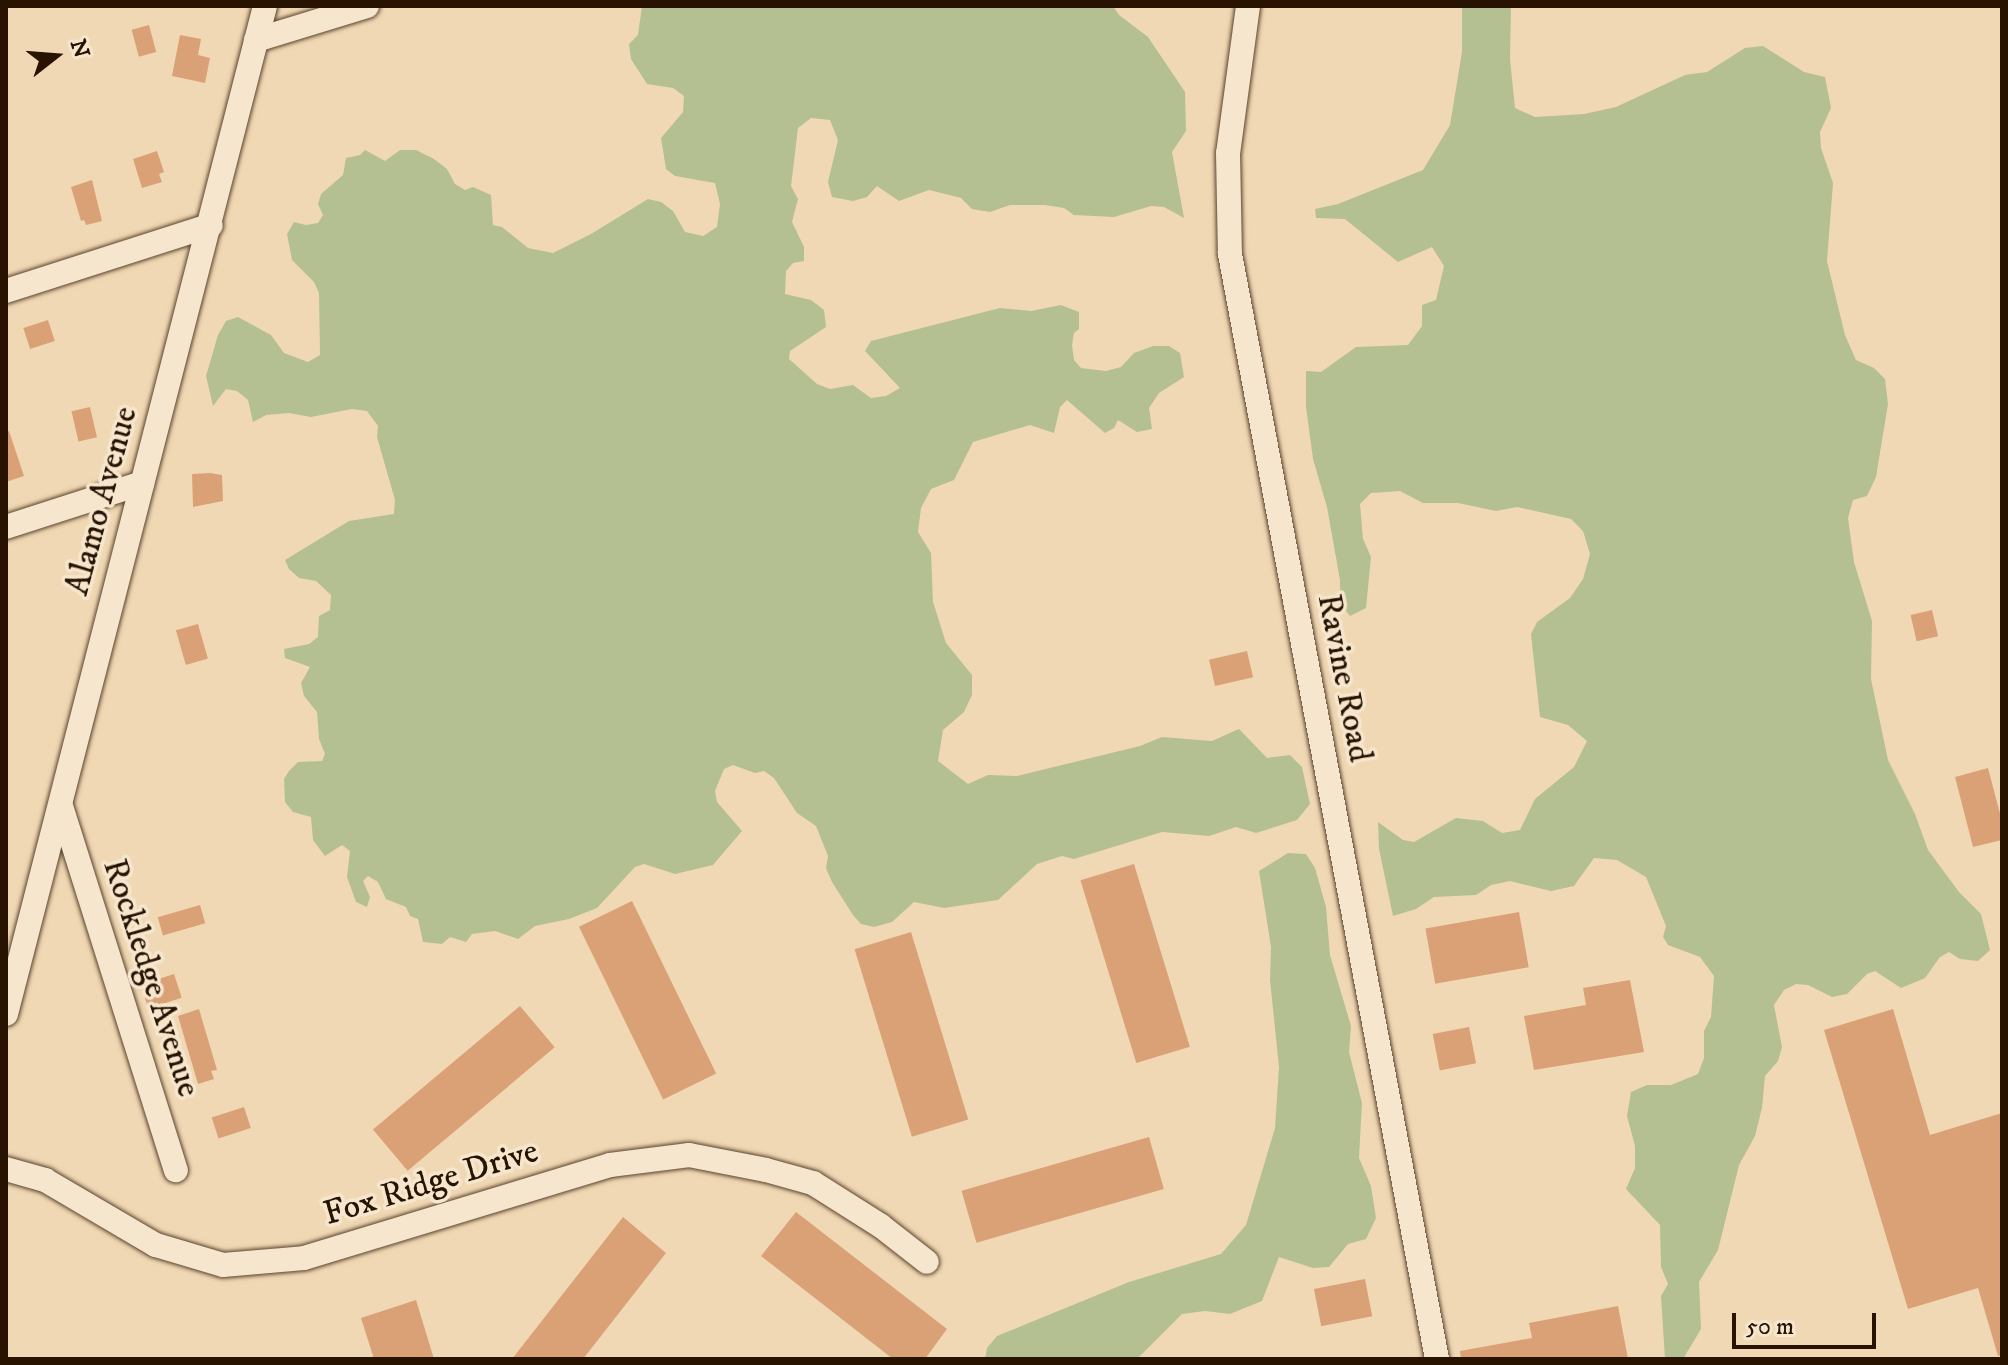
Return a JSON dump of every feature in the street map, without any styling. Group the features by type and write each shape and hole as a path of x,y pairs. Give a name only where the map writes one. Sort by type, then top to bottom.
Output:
{"street":[{"name":"Alamo Avenue","path":"6,1014 11,964 61,806 265,6"},
{"path":"256,40 367,6"},
{"name":"Ravine Road","path":"1248,6 1228,153 1230,254 1437,1359"},
{"path":"6,291 211,225"},
{"path":"6,527 142,483"},
{"name":"Rockledge Avenue","path":"61,806 176,1170"},
{"name":"Fox Ridge Drive","path":"6,1169 45,1180 156,1245 223,1265 304,1258 595,1169 689,1155 792,1176 836,1196 927,1262"}],"green space":[{"path":"642,6 1113,6 1119,15 1148,37 1185,92 1186,131 1172,152 1184,218 1164,207 1151,206 1114,217 1074,215 1064,208 1045,205 1010,205 990,212 972,209 961,198 929,190 899,201 877,186 867,197 853,201 832,197 828,182 838,140 830,120 811,118 798,128 791,186 798,199 792,222 804,247 804,261 793,263 786,271 785,294 811,300 824,310 826,327 790,351 789,359 817,384 830,389 853,385 871,398 886,396 900,388 865,351 871,341 1000,308 1031,311 1061,305 1079,312 1079,329 1074,333 1072,345 1074,360 1081,368 1106,371 1121,367 1134,353 1153,346 1169,346 1180,353 1184,377 1159,393 1149,408 1152,429 1137,432 1118,420 1114,428 1105,433 1067,400 1060,407 1054,433 1030,425 973,442 954,480 931,489 921,508 918,532 931,553 933,602 946,643 972,675 972,695 964,712 943,730 938,761 968,784 988,775 1017,776 1140,746 1162,737 1212,741 1239,729 1267,758 1290,755 1302,767 1310,804 1297,820 1256,833 1236,827 1209,836 1162,832 1074,859 1062,856 1037,864 998,900 944,908 914,902 892,922 874,927 861,924 832,882 826,868 828,856 816,826 797,813 774,778 764,771 755,773 733,765 724,769 715,791 717,802 742,831 713,865 675,874 644,864 635,867 597,908 569,919 535,926 518,939 495,931 472,934 466,942 450,937 442,944 423,942 418,919 410,916 406,907 386,899 378,882 368,876 363,881 370,897 367,907 356,902 347,877 350,851 342,845 325,856 313,840 311,817 293,812 285,802 284,779 289,771 298,762 322,761 325,754 319,739 317,712 304,696 301,683 310,667 285,658 284,649 309,644 318,637 319,616 330,610 331,595 316,581 299,578 285,560 349,521 394,514 395,500 377,437 378,426 367,411 352,409 311,417 289,413 266,415 253,422 248,400 237,391 226,389 213,406 206,376 218,335 226,321 238,317 271,335 284,353 308,362 320,355 319,293 314,282 292,260 287,234 294,222 306,225 318,223 323,215 318,204 321,194 343,175 346,158 360,155 365,150 385,161 400,150 416,150 434,159 447,169 455,184 465,190 473,187 491,195 493,225 502,227 528,248 553,253 648,199 661,202 673,211 685,232 703,236 717,227 720,204 715,183 675,176 666,169 661,138 683,112 684,96 673,88 647,84 631,59 629,44 638,35"},
{"path":"1462,6 1511,6 1510,59 1515,108 1535,117 1584,114 1616,107 1685,75 1707,72 1745,48 1763,46 1804,72 1825,77 1831,108 1820,132 1821,148 1833,183 1827,261 1845,335 1856,360 1874,368 1885,379 1888,404 1876,477 1867,496 1853,500 1848,518 1854,562 1872,621 1871,679 1888,760 1915,814 1928,850 1959,892 1981,914 1990,950 1978,961 1960,959 1949,952 1940,957 1925,978 1901,988 1875,971 1867,974 1847,994 1832,997 1808,985 1796,984 1784,990 1774,1005 1782,1047 1778,1061 1765,1076 1755,1136 1739,1165 1718,1250 1699,1282 1701,1329 1683,1359 1665,1359 1661,1296 1668,1284 1661,1267 1660,1225 1626,1189 1635,1168 1635,1146 1627,1116 1631,1092 1647,1085 1671,1085 1698,1074 1704,1058 1704,1031 1711,1017 1714,976 1700,957 1668,945 1663,937 1666,926 1646,877 1617,860 1594,858 1574,886 1551,891 1510,881 1491,885 1476,895 1434,897 1416,909 1393,916 1379,849 1378,822 1403,840 1414,842 1456,818 1483,821 1502,833 1520,830 1535,799 1574,767 1587,741 1568,725 1540,717 1531,634 1537,622 1570,598 1583,579 1590,554 1583,531 1571,519 1517,507 1496,511 1458,503 1423,503 1400,491 1371,493 1360,504 1363,539 1371,557 1366,608 1350,616 1340,603 1340,580 1327,507 1313,459 1306,407 1306,371 1321,372 1356,347 1408,345 1422,326 1422,305 1436,300 1444,266 1432,247 1398,262 1345,219 1316,218 1315,209 1338,204 1423,170 1450,125 1462,52"},
{"path":"1288,853 1306,854 1315,868 1326,907 1330,955 1351,1026 1349,1052 1362,1103 1359,1158 1371,1186 1376,1218 1366,1239 1348,1244 1329,1267 1313,1268 1279,1257 1262,1301 1230,1314 1205,1311 1182,1314 1137,1359 985,1359 987,1348 997,1336 1129,1282 1221,1254 1246,1225 1275,1128 1279,1067 1270,980 1271,947 1259,871"}],"building":[{"path":"149,25 156,52 139,57 132,30"},
{"path":"180,35 201,39 198,55 210,58 205,83 172,76"},
{"path":"157,151 164,172 159,174 162,182 142,188 133,159"},
{"path":"92,180 102,221 86,225 84,220 81,221 71,187"},
{"path":"48,320 55,341 30,349 23,328"},
{"path":"90,407 97,437 78,441 71,411"},
{"path":"9,431 24,476 6,482 6,432"},
{"path":"192,474 222,475 223,501 193,507"},
{"path":"1932,610 1938,636 1917,641 1911,615"},
{"path":"198,624 208,659 186,665 176,630"},
{"path":"1247,651 1253,677 1215,686 1209,660"},
{"path":"1988,768 2002,821 2002,840 1973,847 1955,777"},
{"path":"1134,864 1190,1047 1136,1063 1080,880"},
{"path":"632,901 716,1074 663,1099 579,927"},
{"path":"200,905 205,923 163,935 158,917"},
{"path":"1519,912 1529,967 1435,984 1425,928"},
{"path":"911,932 968,1119 912,1137 855,949"},
{"path":"174,974 182,998 148,1009 141,985"},
{"path":"1630,980 1644,1052 1534,1070 1524,1016 1586,1005 1583,988"},
{"path":"520,1006 555,1047 408,1171 373,1129"},
{"path":"199,1009 217,1070 211,1071 214,1079 198,1084 178,1016"},
{"path":"1893,1009 1930,1135 2002,1113 2002,1355 1998,1356 1978,1288 1908,1309 1824,1030"},
{"path":"1469,1027 1476,1063 1440,1070 1433,1034"},
{"path":"244,1107 251,1128 218,1138 212,1118"},
{"path":"1149,1137 1164,1189 976,1243 962,1191"},
{"path":"796,1212 947,1329 925,1359 893,1359 761,1256"},
{"path":"623,1217 666,1253 583,1359 512,1359"},
{"path":"1365,1279 1372,1316 1321,1326 1314,1289"},
{"path":"416,1300 434,1359 374,1359 361,1318"},
{"path":"1618,1306 1628,1359 1461,1359 1460,1351 1532,1338 1529,1323"}]}
